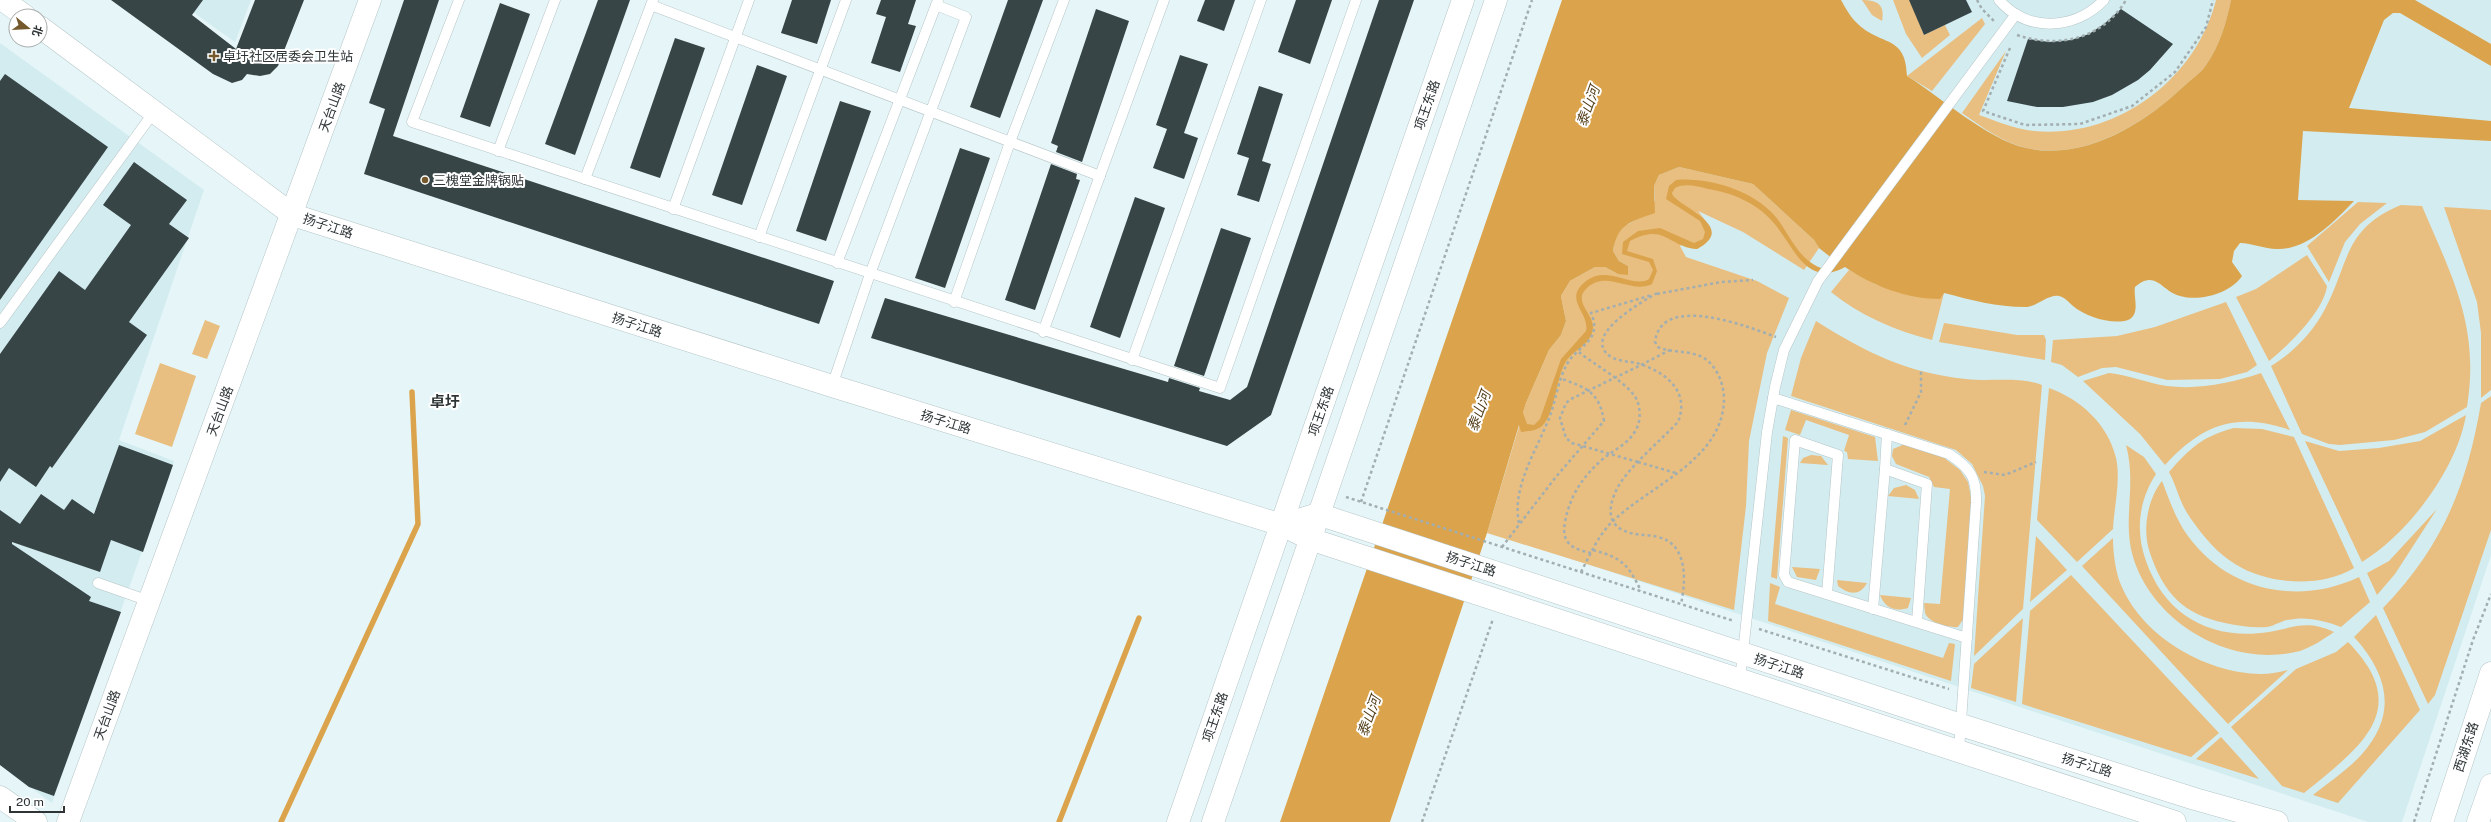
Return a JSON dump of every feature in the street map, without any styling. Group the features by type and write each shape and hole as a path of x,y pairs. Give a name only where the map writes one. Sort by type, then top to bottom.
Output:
{"street":[{"path":"3,0 14,8"},
{"name":"天台山路","path":"68,822 293,215 370,0"},
{"name":"项王东路","path":"1178,822 1463,0"},
{"path":"1213,822 1496,0"},
{"name":"扬子江路","path":"48,33 293,215 832,386 1282,525 1310,539 2175,822"},
{"path":"1282,525 1318,514"},
{"name":"扬子江路","path":"1318,514 1961,725 2188,796 2277,822"},
{"name":"西湖东路","path":"2442,822 2491,673"},
{"path":"2478,822 2491,784"},
{"path":"0,797 36,822"}],"lane":[{"path":"459,0 412,122 1043,332 1220,388 1356,0"},
{"path":"498,151 555,0"},
{"path":"673,209 749,0"},
{"path":"758,237 846,0"},
{"path":"954,302 1010,142 1064,0"},
{"path":"1043,332 1164,0"},
{"path":"1132,360 1261,0"},
{"path":"1999,0 2008,9 2029,21 2051,25 2074,21 2094,10 2104,0"},
{"path":"585,180 652,3 820,70 1100,176"},
{"path":"832,386 870,274 966,17 937,3 837,263"},
{"path":"1740,680 1773,398 1788,341 1818,281 2016,14"},
{"path":"0,323 154,112"},
{"path":"1773,398 1949,454 1961,462 1973,475 1977,489 1959,752"},
{"path":"1873,608 1887,434"},
{"path":"1827,594 1838,455 1795,440 1784,575 1788,582 1967,638"},
{"path":"1885,469 1927,484 1916,622"},
{"path":"98,583 150,601"}],"path":[{"path":"1361,502 1532,0"},
{"path":"2015,35 1983,111 2025,125 2080,124 2132,106 2175,72 2206,26 2212,0"},
{"path":"1519,523 1517,514 1520,494 1534,453 1543,436 1567,364 1588,342 1593,331 1594,324 1591,313 1657,293 1713,283 1753,280"},
{"path":"1657,293 1618,318 1604,337 1604,348 1609,356 1618,360 1653,369 1670,381 1681,398 1682,412 1678,422 1622,480 1609,506 1614,521 1625,532 1660,537 1675,547 1683,564 1685,575 1681,604"},
{"path":"1581,572 1591,553 1614,521 1701,452 1713,435 1724,411 1724,393 1718,374 1707,360 1697,355 1658,347 1655,342 1656,334 1662,326 1672,319 1697,315 1721,319 1788,341"},
{"path":"1671,350 1572,399 1566,403 1560,418 1564,434 1572,443 1676,473"},
{"path":"1579,352 1630,391 1638,402 1640,410 1635,433 1585,478 1575,489 1568,508 1564,533 1567,544 1574,550 1591,553"},
{"path":"1900,439 1908,416 1921,392 1921,371"},
{"path":"1502,547 1519,523 1604,421 1593,393 1585,387 1562,379"},
{"path":"1973,475 1988,472 2005,475 2036,462"},
{"path":"1378,506 1963,694"},
{"path":"1593,550 1621,560 1632,571 1642,591"},
{"path":"2414,822 2473,640 2491,594"},
{"path":"1422,822 1499,601"}],"shaded area":[{"path":"176,0 251,0 235,42"},
{"path":"1677,0 2491,0 2491,555 2402,822 2368,822 1487,531"},
{"path":"1862,0 1872,1 1879,4 1883,15 1882,21 1872,15"},
{"path":"1893,0 1910,0 1924,35 1945,25 1950,35 1922,58 1906,34"},
{"path":"2216,0 2231,0 2219,42 2204,68 2151,114 2112,136 2091,144 2070,149 2048,151 2026,148 2000,138 1962,113 2006,51 1979,115 2027,130 2065,131 2095,125 2123,114 2149,98 2172,78 2191,55 2206,29"},
{"path":"1982,18 1985,24 1932,91 1907,76"},
{"path":"0,43 204,190 119,440 174,461 52,803 0,765"},
{"path":"1679,167 1753,184 1814,240 1819,248 1804,270 1743,232 1698,211 1709,227 1710,236 1708,241 1697,249 1682,244 1680,246 1686,257 1757,281 1789,298 1767,353 1749,441 1746,506 1734,610 1487,533 1526,403 1549,350 1561,335 1566,321 1561,296 1570,281 1595,267 1605,267 1618,274 1628,266 1619,261 1613,251 1615,236 1625,226 1639,218 1655,201 1654,186 1659,175"},
{"path":"2358,202 2387,203 2360,224 2345,242 2329,282 2307,246"},
{"path":"2401,205 2422,206 2444,256 2461,303 2470,351 2470,378 2467,407 2425,432 2394,440 2340,445 2329,444 2302,434 2271,366 2295,348 2315,326 2325,309 2351,248 2358,236 2368,225 2382,214"},
{"path":"2444,207 2491,210 2491,390 2481,398 2481,333 2477,302"},
{"path":"2307,255 2327,286 2324,296 2312,317 2304,327 2269,361 2236,297 2256,289"},
{"path":"1849,270 1877,285 1944,293 1932,340 1905,332 1878,321 1854,308 1831,292"},
{"path":"2226,302 2257,365 2247,372 2220,379 2167,380 2116,367 2102,368 2078,377 2062,365 2051,362 2053,340 2117,336 2155,327"},
{"path":"205,320 220,326 207,359 192,354"},
{"path":"1816,321 1869,351 1925,372 1975,380 2014,380 2033,382 2042,385 2023,609 1974,656 1985,496 1983,486 1972,464 1956,450 1791,396 1801,358"},
{"path":"1944,323 2017,335 2044,335 2046,340 2045,360 1939,342"},
{"path":"160,363 196,376 172,447 135,434"},
{"path":"2109,373 2124,375 2167,386 2191,387 2227,383 2261,373 2290,430 2253,422 2237,422 2222,425 2207,431 2193,440 2165,465 2140,434 2083,381"},
{"path":"2049,388 2071,399 2091,414 2107,434 2116,458 2118,484 2113,529 2077,562 2037,520"},
{"path":"2491,396 2491,530 2435,695 2428,704 2383,608 2404,585 2421,562 2449,514 2468,461 2481,403"},
{"path":"1791,410 1875,437 1878,461 1848,459 1847,452 1844,451 1849,435 1806,420 1800,435 1785,430"},
{"path":"2466,415 2461,436 2452,457 2428,498 2396,535 2362,562 2305,441 2339,451 2379,448 2420,441"},
{"path":"2234,428 2262,429 2294,437 2354,568 2326,579 2311,581 2278,580 2248,571 2228,560 2205,538 2187,513 2169,472 2184,456 2205,439"},
{"path":"1783,436 1788,438 1777,579 1771,577"},
{"path":"1905,444 1943,457 1960,470 1968,482 1972,502 1964,618 1958,627 1944,626 1930,620 1925,613 1924,603 1940,604 1950,489 1934,487 1929,477 1896,464 1892,456 1893,449"},
{"path":"2126,445 2144,457 2156,474 2150,484 2142,505 2140,516 2141,538 2146,561 2154,580 2165,597 2178,610 2193,620 2210,628 2228,632 2248,634 2309,625 2325,628 2334,632 2300,651 2274,655 2248,653 2222,647 2198,636 2176,620 2158,602 2143,581 2133,557 2129,530 2130,474"},
{"path":"1811,455 1821,456 1828,465 1800,463 1803,458"},
{"path":"2162,481 2176,516 2188,536 2204,555 2223,570 2244,581 2266,588 2289,591 2312,591 2336,586 2359,577 2370,602 2341,627 2328,622 2301,618 2267,627 2241,626 2210,619 2187,608 2177,600 2162,580 2150,553 2146,535 2147,516 2153,497"},
{"path":"1906,485 1915,490 1919,499 1888,496 1894,488"},
{"path":"2437,509 2395,574 2377,595 2367,573 2389,561"},
{"path":"2036,536 2067,570 2030,602"},
{"path":"2113,538 2114,559 2119,580 2129,600 2142,618 2158,634 2176,647 2196,658 2218,667 2239,672 2261,674 2288,670 2228,724 2082,566"},
{"path":"1792,567 1820,569 1816,580 1797,577"},
{"path":"2071,575 2219,733 2191,757 2022,704 2030,611"},
{"path":"1837,580 1867,583 1861,590 1854,593 1846,591 1838,586"},
{"path":"1770,583 1780,587 1775,604 1943,658 1949,643 1955,644 1951,681 1768,621"},
{"path":"1880,595 1911,598 1908,608 1895,609 1888,606"},
{"path":"2376,615 2420,710 2338,803 2313,795 2357,760 2373,739 2381,724 2384,709 2384,694 2381,680 2375,665 2354,637"},
{"path":"2023,618 2016,702 1971,688 1974,664"},
{"path":"2348,642 2368,666 2377,688 2378,708 2372,726 2360,743 2344,760 2304,793 2282,786 2231,727 2296,669 2336,652"},
{"path":"2221,737 2259,779 2196,759"}],"water":[{"name":"泰山河","path":"1562,0 1841,0 1851,16 1859,25 1868,32 1897,47 1906,63 1907,76 1965,117 1996,136 2026,148 2048,151 2070,149 2091,144 2112,136 2151,114 2168,100 2206,65 2222,34 2231,0 2415,0 2491,44 2491,66 2400,13 2393,13 2384,20 2349,108 2491,121 2491,141 2303,131 2298,200 2354,201 2329,226 2299,245 2277,249 2240,243 2234,251 2232,262 2242,276 2230,287 2214,295 2188,298 2173,293 2153,281 2148,280 2142,282 2135,287 2135,310 2132,318 2128,320 2107,321 2092,317 2078,310 2059,296 2051,297 2034,305 2025,307 1974,301 1944,293 1940,299 1915,297 1878,285 1845,267 1831,272 1820,272 1810,268 1802,261 1772,221 1765,214 1743,199 1726,193 1699,187 1686,185 1675,188 1672,193 1675,198 1709,224 1712,232 1709,240 1697,249 1679,244 1666,237 1651,234 1630,241 1627,251 1653,259 1657,271 1652,284 1644,287 1602,281 1594,283 1586,289 1583,294 1583,303 1592,323 1592,334 1585,344 1565,363 1559,378 1553,405 1546,421 1542,426 1535,430 1521,432 1519,425 1487,533 1390,822 1280,822","holes":["1679,167 1753,184 1814,240 1819,248 1838,263 1824,269 1809,261 1798,250 1779,221 1770,211 1746,194 1733,188 1704,181 1676,180 1669,186 1666,199 1700,221 1705,232 1703,239 1694,243 1660,228 1638,231 1623,242 1622,254 1649,262 1653,270 1649,279 1635,281 1603,275 1594,276 1579,288 1576,294 1578,306 1586,324 1586,331 1561,359 1540,419 1534,425 1527,424 1523,413 1526,403 1549,350 1561,335 1566,321 1561,296 1570,281 1595,267 1605,267 1618,274 1628,275 1628,266 1619,261 1613,251 1615,242 1622,229 1627,225 1633,221 1655,213 1654,186 1659,175"]}],"building":[{"path":"111,0 203,0 192,15 236,49 255,0 304,0 278,66 270,74 260,76 247,74 242,80 232,83 213,74"},
{"path":"404,0 439,0 393,136 834,281 819,324 364,174 385,109 369,103"},
{"path":"598,0 630,0 575,155 545,144"},
{"path":"792,0 831,0 817,44 781,33"},
{"path":"881,0 916,0 908,24 916,26 900,72 871,63 886,17 876,14"},
{"path":"1008,0 1043,0 1000,118 970,107"},
{"path":"1205,0 1235,0 1224,31 1197,21"},
{"path":"1296,0 1332,0 1310,64 1278,52"},
{"path":"1379,0 1414,0 1271,415 1227,446 871,338 885,298 1168,382 1169,378 1200,388 1199,391 1230,400 1247,387"},
{"path":"1909,0 1966,0 1972,12 1924,35"},
{"path":"500,3 530,14 490,127 460,117"},
{"path":"1096,9 1129,21 1082,162 1056,152 1058,146 1051,143"},
{"path":"2121,9 2173,44 2150,70 2138,80 2112,95 2093,102 2063,107 2037,107 2007,101 2028,39 2049,42 2071,40 2089,34 2104,24"},
{"path":"675,38 705,48 660,178 630,168"},
{"path":"1180,55 1208,64 1184,133 1198,138 1184,179 1153,168 1167,129 1156,125"},
{"path":"757,65 787,76 742,205 712,195"},
{"path":"5,74 108,147 0,300 0,81"},
{"path":"1259,86 1283,94 1262,161 1271,164 1259,202 1237,195 1249,158 1237,154"},
{"path":"840,101 871,111 826,241 796,231"},
{"path":"960,148 990,158 945,288 915,278"},
{"path":"134,162 187,200 169,224 189,238 129,322 147,335 52,468 50,466 36,487 9,468 0,482 0,354 59,271 85,290 131,225 103,205"},
{"path":"1051,164 1077,174 1076,179 1080,180 1035,310 1005,300"},
{"path":"1135,197 1165,208 1120,338 1090,327"},
{"path":"1221,228 1251,238 1204,376 1174,366"},
{"path":"119,445 173,465 143,552 111,540 100,572 12,542 12,544 91,597 89,601 121,612 54,796 29,787 0,765 0,510 20,524 41,494 64,510 72,499 94,514"}],"waterway":[{"path":"281,822 418,524 412,392"},
{"path":"1059,822 1139,618"}],"place":[{"name":"卓圩社区居委会卫生站","path":"214,56"},
{"name":"三槐堂金牌锅贴","path":"425,180"}],"district":[{"name":"卓圩","path":"445,401"}]}
